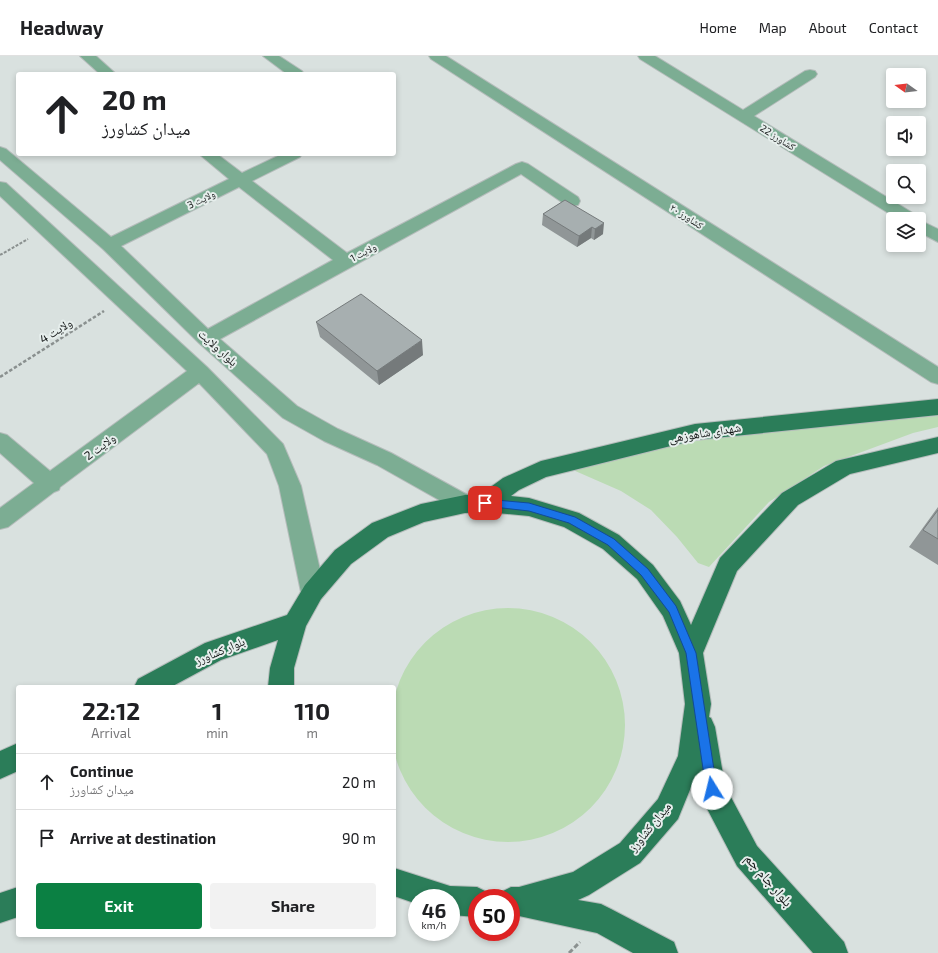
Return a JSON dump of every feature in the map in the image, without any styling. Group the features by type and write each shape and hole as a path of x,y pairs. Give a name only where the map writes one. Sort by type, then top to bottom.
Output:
{"main road":[{"name":"شهدای شاهوزهی","path":"475,503 541,470 695,432 938,407"},
{"path":"691,653 728,565 790,499 844,467 938,445"},
{"name":"میدان کشاورز","path":"281,685 282,668 295,623 313,592 343,557 380,530 421,513 475,503 529,507 571,520 611,542 645,572 672,609 691,653 698,704 691,757 668,809 630,853 579,885 520,901"},
{"name":"بلوار کشاورز","path":"151,685 214,651 295,623"},
{"name":"بلوار جام جم","path":"698,704 712,789 747,856 834,953"},
{"path":"0,766 16,757"},
{"path":"396,883 415,889"},
{"path":"0,908 16,903"},
{"path":"520,903 601,919 663,953"}],"street":[{"path":"87,56 107,72"},
{"path":"270,56 294,72"},
{"name":"کشاورز ۲۰","path":"436,56 938,377"},
{"name":"کشاورز 22","path":"645,56 899,212"},
{"path":"744,116 810,74"},
{"name":"بلوار ولایت","path":"0,152 7,168 109,245 206,338 290,412 331,435 475,503"},
{"path":"210,156 346,260"},
{"name":"ولایت 3","path":"109,245 290,156"},
{"name":"ولایت 1","path":"206,338 346,260 522,167 572,201"},
{"path":"0,187 200,372 276,450 290,486 313,592"},
{"path":"926,229 938,236"},
{"name":"ولایت 2","path":"0,520 51,484 200,372"},
{"path":"0,441 51,484"}],"path":[{"path":"0,255 45,228"},
{"name":"ولایت 4","path":"0,377 121,300"}],"green space":[{"path":"938,416 938,427 913,433 824,466 769,502 709,567 698,563 677,537 651,510 621,491 573,470 579,464 707,439 797,427"},
{"path":"497,608 519,608 531,610 553,617 582,634 599,651 611,670 620,691 625,714 625,736 620,759 611,780 599,799 582,816 573,822 553,833 531,840 519,842 497,842 485,840 463,833 443,822 434,816 417,799 405,780 396,759 396,691 405,670 417,651 434,634 463,617 485,610"}],"building":[{"path":"565,200 604,223 595,229 592,227 579,236 543,214"},
{"path":"361,294 422,340 377,371 316,322"},
{"path":"938,510 938,539 923,530"}],"route":[{"path":"485,503 529,507 571,520 611,542 645,572 672,609 691,653 712,789"}]}
